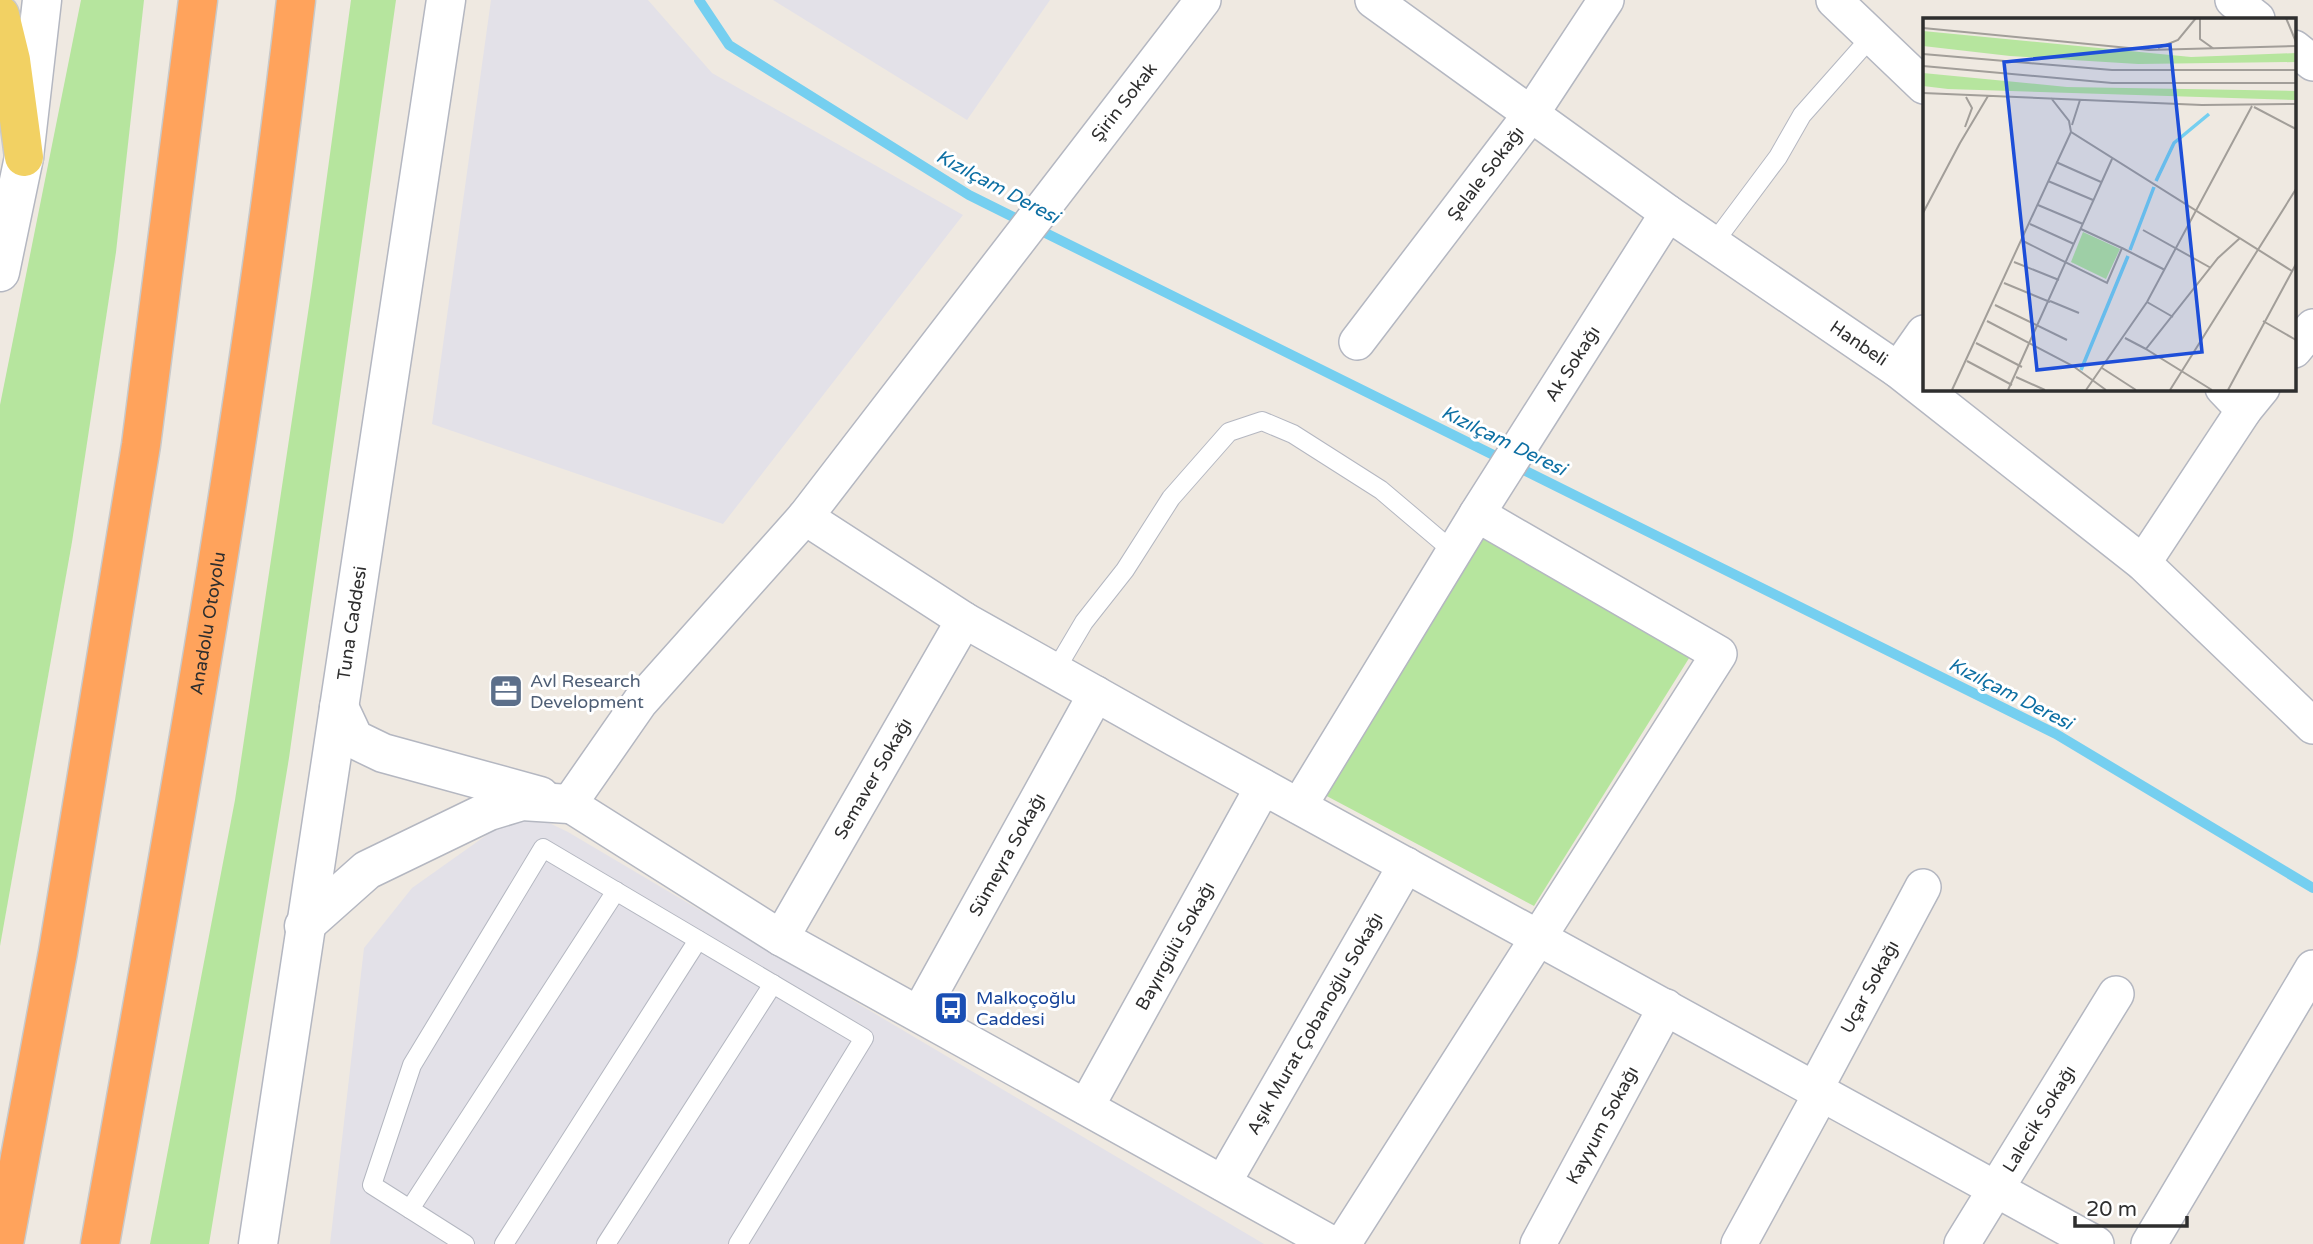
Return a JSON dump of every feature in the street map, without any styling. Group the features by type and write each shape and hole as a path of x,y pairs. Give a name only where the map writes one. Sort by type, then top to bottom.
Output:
{"highway":[{"path":"4,1244 58,952 141,445 198,0"},
{"name":"Anadolu Otoyolu","path":"100,1244 168,860 232,469 278,156 296,0"}],"main road":[{"path":"0,272 24,157 42,0"},
{"name":"Tuna Caddesi","path":"258,1244 303,926 339,708 446,0"},
{"path":"0,15 11,60 24,157"},
{"path":"339,708 354,739 383,753 569,804"},
{"path":"303,926 367,870 489,811 522,801 569,804"}],"street":[{"name":"Şirin Sokak","path":"569,804 640,702 805,517 1203,0"},
{"name":"Hanbeli","path":"1373,0 1668,213 1923,390"},
{"name":"Şelale Sokağı","path":"1357,342 1531,114 1606,0"},
{"path":"1834,0 1923,85"},
{"path":"2233,0 2256,18"},
{"path":"2296,50 2313,64"},
{"name":"Ak Sokağı","path":"1299,806 1477,514 1668,213"},
{"path":"2296,348 2313,327"},
{"path":"1898,370 1923,334"},
{"name":"Hanbeli","path":"1923,390 2143,563 2313,726"},
{"path":"2143,563 2243,396"},
{"path":"1343,1244 1541,939 1719,654 1477,514"},
{"path":"805,517 964,620 2096,1244"},
{"name":"Semaver Sokağı","path":"781,938 964,620"},
{"name":"Sümeyra Sokağı","path":"919,1014 1096,694"},
{"name":"Bayırgülü Sokağı","path":"1086,1107 1263,787"},
{"path":"569,804 781,938 1332,1244"},
{"name":"Aşık Murat Çobanoğlu Sokağı","path":"1223,1183 1406,865"},
{"name":"Uçar Sokağı","path":"1739,1244 1923,887"},
{"path":"2149,1244 2313,968"},
{"name":"Lalecik Sokağı","path":"1962,1244 2116,994"},
{"name":"Kayyum Sokağı","path":"1538,1244 1666,1007"}],"lane":[{"path":"1713,244 1778,157 1802,115 1872,36"},
{"path":"1055,671 1084,622 1125,570 1171,498 1229,432 1262,421 1293,434 1381,490 1454,552"},
{"path":"465,1244 372,1185 412,1065 543,848 864,1038 738,1244"},
{"path":"410,1209 616,891"},
{"path":"504,1244 698,940"},
{"path":"606,1244 773,985"}],"shaded area":[{"path":"491,0 648,0 712,73 963,215 723,524 432,424"},
{"path":"773,0 1050,0 967,120"},
{"path":"522,810 568,832 1264,1244 330,1244 364,948 412,888"}],"green space":[{"path":"81,0 144,0 116,252 72,542 0,946 0,405"},
{"path":"351,0 396,0 289,758 209,1244 150,1244 235,800 312,286"},
{"path":"1479,532 1691,655 1534,906 1321,793"}],"waterway":[{"name":"Kızılçam Deresi","path":"699,0 729,45 969,195 2056,734 2313,888"}],"place":[{"name":"Avl Research Development","path":"506,691"},
{"name":"Malkoçoğlu Caddesi","path":"951,1008"}]}
